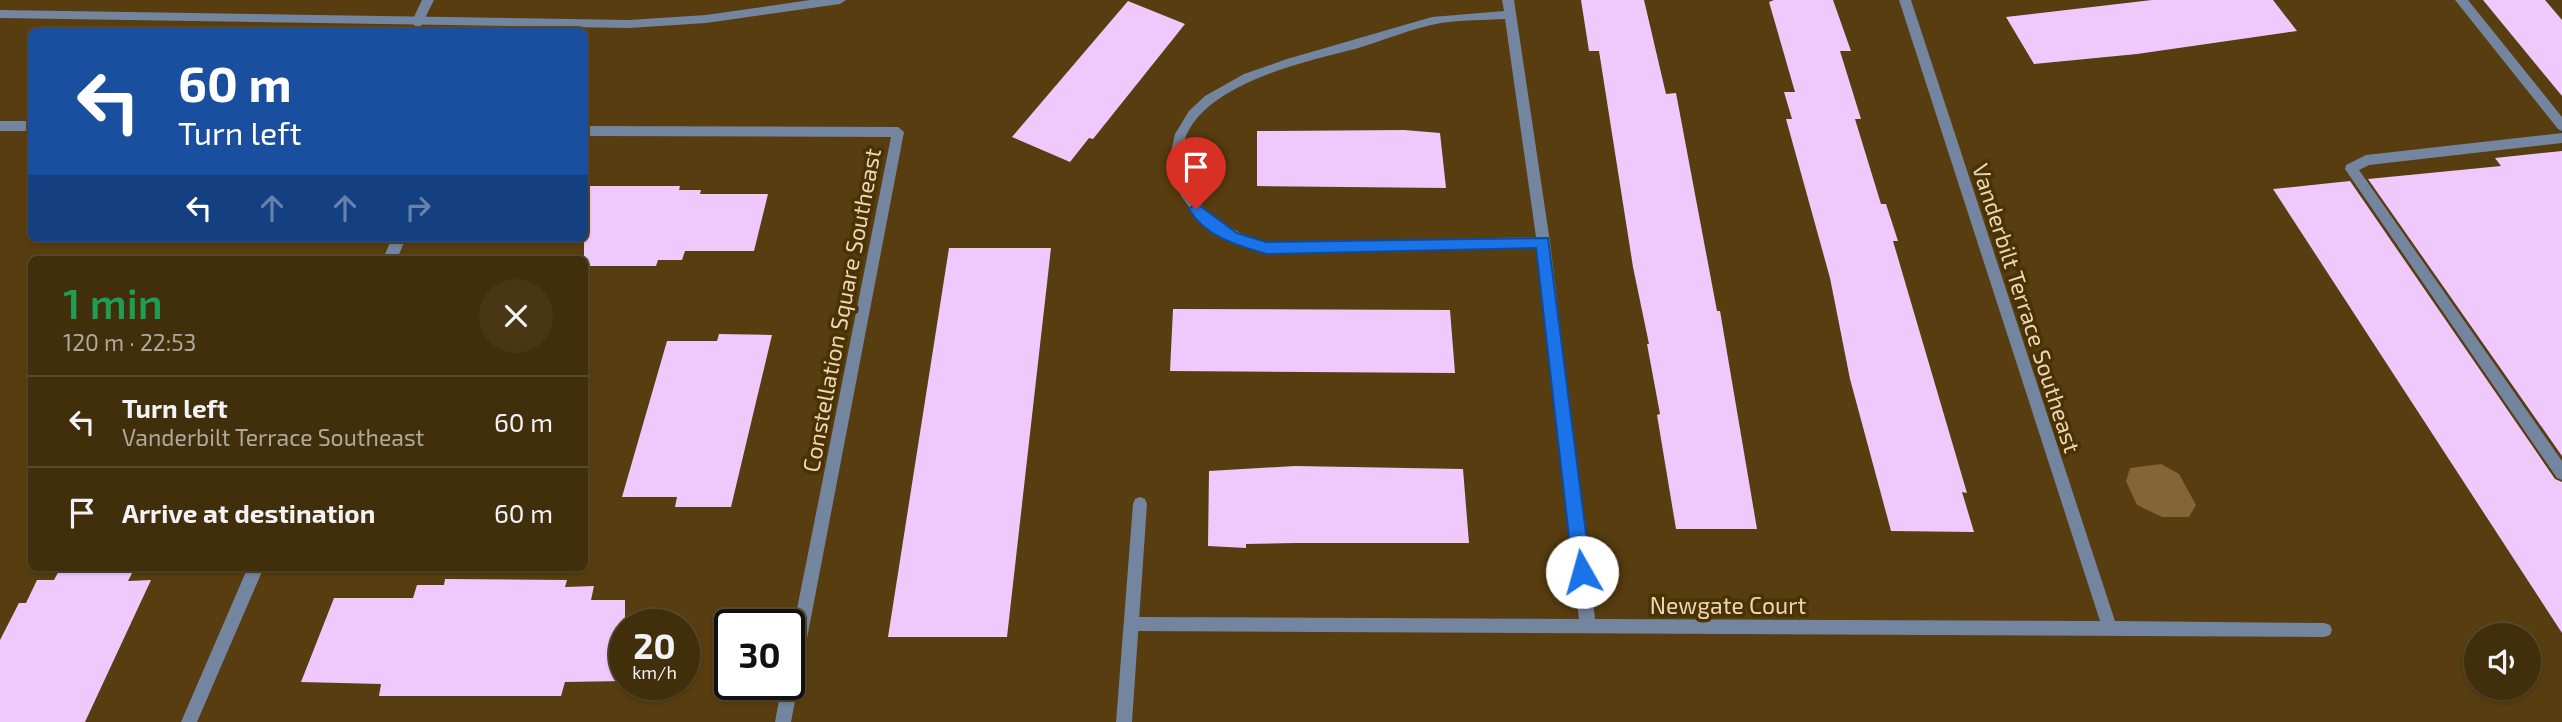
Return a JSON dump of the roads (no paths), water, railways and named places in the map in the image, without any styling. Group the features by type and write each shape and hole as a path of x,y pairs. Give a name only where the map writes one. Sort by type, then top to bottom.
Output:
{"street":[{"path":"415,27 428,0"},
{"path":"0,14 415,27 629,24 706,19 840,0"},
{"name":"Vanderbilt Terrace Southeast","path":"1905,0 2110,629"},
{"path":"2461,0 2562,126"},
{"path":"1542,242 1266,248 1232,237 1206,220 1186,198 1177,174 1177,149 1187,121 1207,100 1254,74 1448,18 1509,7 1542,242 1588,627"},
{"path":"0,126 28,126"},
{"name":"Constellation Square Southeast","path":"588,131 898,132 783,722"},
{"path":"2562,138 2366,160 2351,169 2562,473"},
{"path":"1124,722 1140,504"},
{"path":"189,722 254,571"},
{"name":"Newgate Court","path":"1133,624 2324,630"}]}
